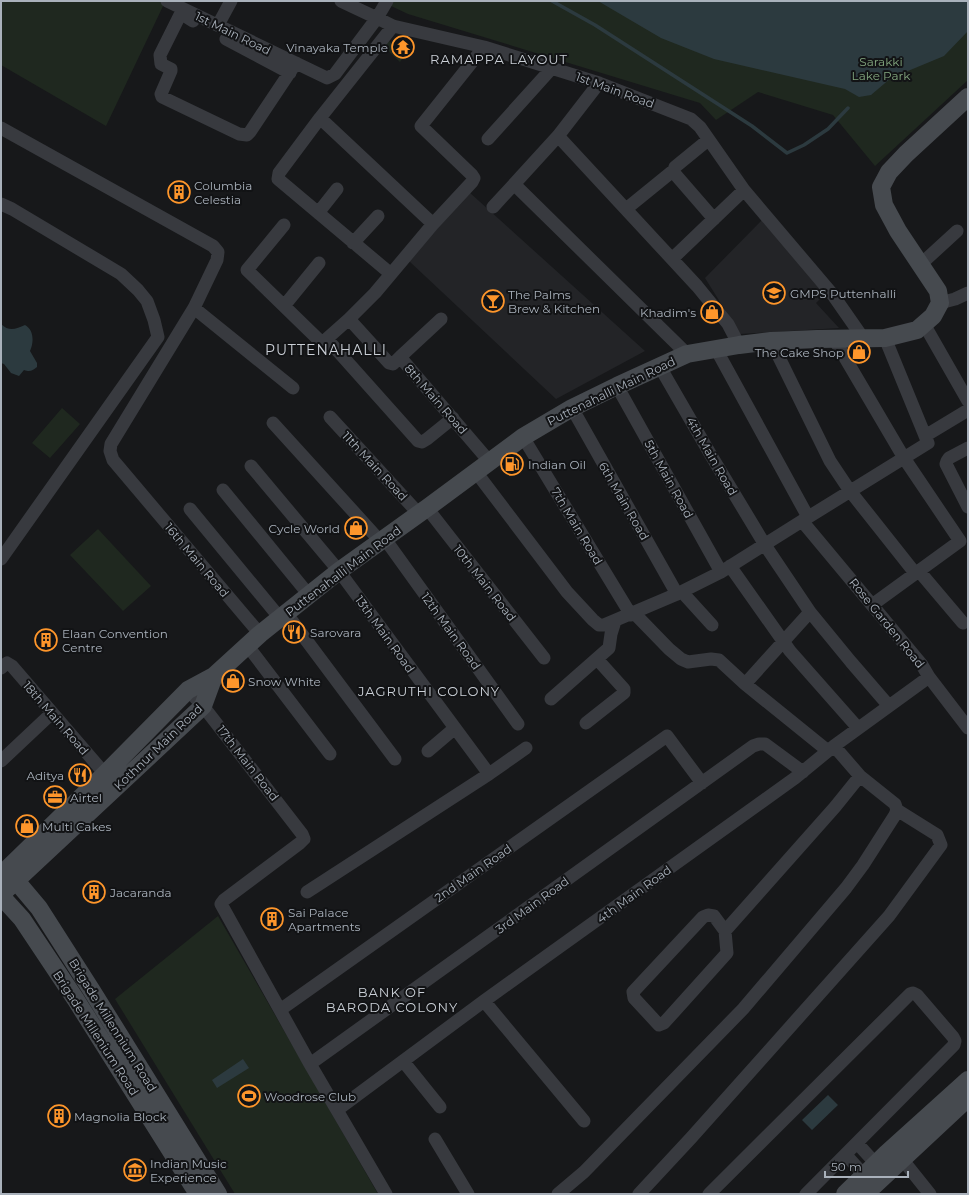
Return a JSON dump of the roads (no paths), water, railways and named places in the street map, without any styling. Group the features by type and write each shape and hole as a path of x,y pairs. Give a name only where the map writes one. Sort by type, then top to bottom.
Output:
{"main road":[{"path":"940,303 938,291 898,231 884,205 881,187 889,172 906,154 968,97"},
{"name":"Puttenahalli Main Road","path":"214,676 254,640 339,571 423,511 523,436 572,408 687,354 771,341 885,338 917,330 933,316 940,303"},
{"name":"Kothnur Main Road","path":"1,895 8,875 105,774 188,690 214,676"},
{"name":"Kothnur Main Road","path":"8,875 203,706 214,676"},
{"name":"Brigade Millennium Road","path":"8,875 39,908 218,1194"},
{"name":"Brigade Millenium Road","path":"1,895 22,920 76,1000 198,1194"},
{"path":"845,1194 968,1080"},
{"path":"865,1194 968,1098"}],"street":[{"name":"1st Main Road","path":"167,1 218,25 234,38 293,68 328,78 335,74 377,18 393,26 484,47 599,83 691,119 700,127 744,190 833,295 863,338"},
{"path":"218,25 231,1"},
{"path":"340,1 377,18 387,1"},
{"path":"234,38 181,14 160,55 161,64 171,69 161,94 162,97 239,134 247,135 293,68"},
{"path":"391,274 278,179 279,173 320,118 393,26"},
{"path":"284,225 247,270 322,343 375,293 433,224 472,182 474,178 472,175 422,128 421,124 484,47"},
{"path":"488,139 552,68"},
{"path":"493,207 558,136 599,83"},
{"path":"320,118 433,224"},
{"name":"16th Main Road","path":"1,128 213,246 218,252 217,260 194,308 111,444 110,451 113,460 254,640 330,754"},
{"path":"558,136 698,286 728,324 739,345"},
{"path":"626,209 708,140"},
{"path":"674,170 675,174 714,219"},
{"path":"516,182 520,192 687,354"},
{"path":"318,213 337,189"},
{"path":"672,259 744,190"},
{"path":"1,204 12,209 121,274 147,301 158,337 1,559"},
{"path":"354,243 378,216"},
{"path":"921,264 958,231"},
{"path":"284,306 318,263"},
{"path":"940,303 955,299 968,293"},
{"path":"194,308 293,388"},
{"name":"8th Main Road","path":"349,319 389,363 393,364 400,357 453,418 483,466 567,592 599,625 604,626 615,621"},
{"path":"400,357 441,319"},
{"path":"924,324 968,401"},
{"path":"551,699 610,648 610,634 615,621 679,593 726,569 928,444 885,338"},
{"path":"327,339 418,441 422,442 427,439 453,418"},
{"path":"834,339 904,458 964,538 872,605"},
{"path":"771,341 830,461 850,491 917,572 963,623"},
{"name":"Rose Garden Road","path":"716,349 805,519 872,605 922,665 929,677 965,720"},
{"name":"4th Main Road","path":"660,367 765,545 810,612 889,706"},
{"name":"5th Main Road","path":"617,386 726,569 790,651 858,728"},
{"name":"6th Main Road","path":"572,408 679,593 712,625"},
{"path":"926,436 968,410"},
{"name":"11th Main Road","path":"330,417 423,511"},
{"name":"12th Main Road","path":"273,423 383,540 518,724"},
{"name":"7th Main Road","path":"523,436 632,614 681,659 688,662 711,659 719,660 745,684 831,748 860,776 895,804 897,810 937,835 941,845 889,916 691,1138 639,1194"},
{"path":"968,448 946,461 946,464 968,506"},
{"name":"13th Main Road","path":"251,466 339,571 489,774"},
{"path":"223,490 309,595"},
{"path":"190,509 283,616 395,760"},
{"name":"10th Main Road","path":"423,511 544,658"},
{"path":"745,684 810,612"},
{"path":"586,723 624,694 624,689 597,659"},
{"name":"18th Main Road","path":"4,666 12,666 105,774"},
{"name":"4th Main Road","path":"337,1110 802,772 831,748 929,677"},
{"name":"17th Main Road","path":"188,690 203,706 302,834 304,839 224,900 221,904 280,1010"},
{"path":"1,760 52,713"},
{"path":"428,751 455,728"},
{"name":"2nd Main Road","path":"280,1010 667,736 702,783"},
{"name":"3rd Main Road","path":"310,1064 753,746 766,744 802,772"},
{"path":"307,892 489,774 526,748"},
{"path":"725,932 714,916 708,915 703,917 633,992 634,998 659,1025 664,1023 727,953 725,932 830,813 860,776"},
{"path":"558,1194 584,1172 744,1009 863,865 897,810"},
{"path":"709,1194 910,994 913,993 917,995 954,1037 954,1045 806,1194"},
{"path":"484,1002 584,1121"},
{"path":"280,1010 386,1194"},
{"path":"403,1061 440,1107"},
{"path":"435,1139 468,1194"},
{"path":"857,1143 870,1170"},
{"path":"846,1155 870,1170"},
{"path":"902,1159 930,1194"}],"waterway":[{"path":"552,1 595,25 752,126 787,153 804,145 828,129 848,108"}],"place":[{"name":"Vinayaka Temple","path":"403,47"},
{"name":"Columbia Celestia","path":"179,192"},
{"name":"GMPS Puttenhalli","path":"774,293"},
{"name":"The Palms Brew & Kitchen","path":"493,301"},
{"name":"Khadim's","path":"712,312"},
{"name":"The Cake Shop","path":"859,352"},
{"name":"Indian Oil","path":"512,464"},
{"name":"Cycle World","path":"356,528"},
{"name":"Sarovara","path":"294,632"},
{"name":"Elaan Convention Centre","path":"46,640"},
{"name":"Snow White","path":"233,681"},
{"name":"Aditya","path":"80,775"},
{"name":"Airtel","path":"55,797"},
{"name":"Multi Cakes","path":"27,826"},
{"name":"Jacaranda","path":"94,892"},
{"name":"Sai Palace Apartments","path":"272,919"},
{"name":"Woodrose Club","path":"249,1096"},
{"name":"Magnolia Block","path":"59,1116"},
{"name":"Indian Music Experience","path":"135,1170"}],"district":[{"name":"RAMAPPA LAYOUT","path":"499,59"},
{"name":"PUTTENAHALLI","path":"326,350"},
{"name":"JAGRUTHI COLONY","path":"429,691"},
{"name":"BANK OF BARODA COLONY","path":"392,1000"}],"park label":[{"name":"Sarakki Lake Park","path":"881,68"}]}
